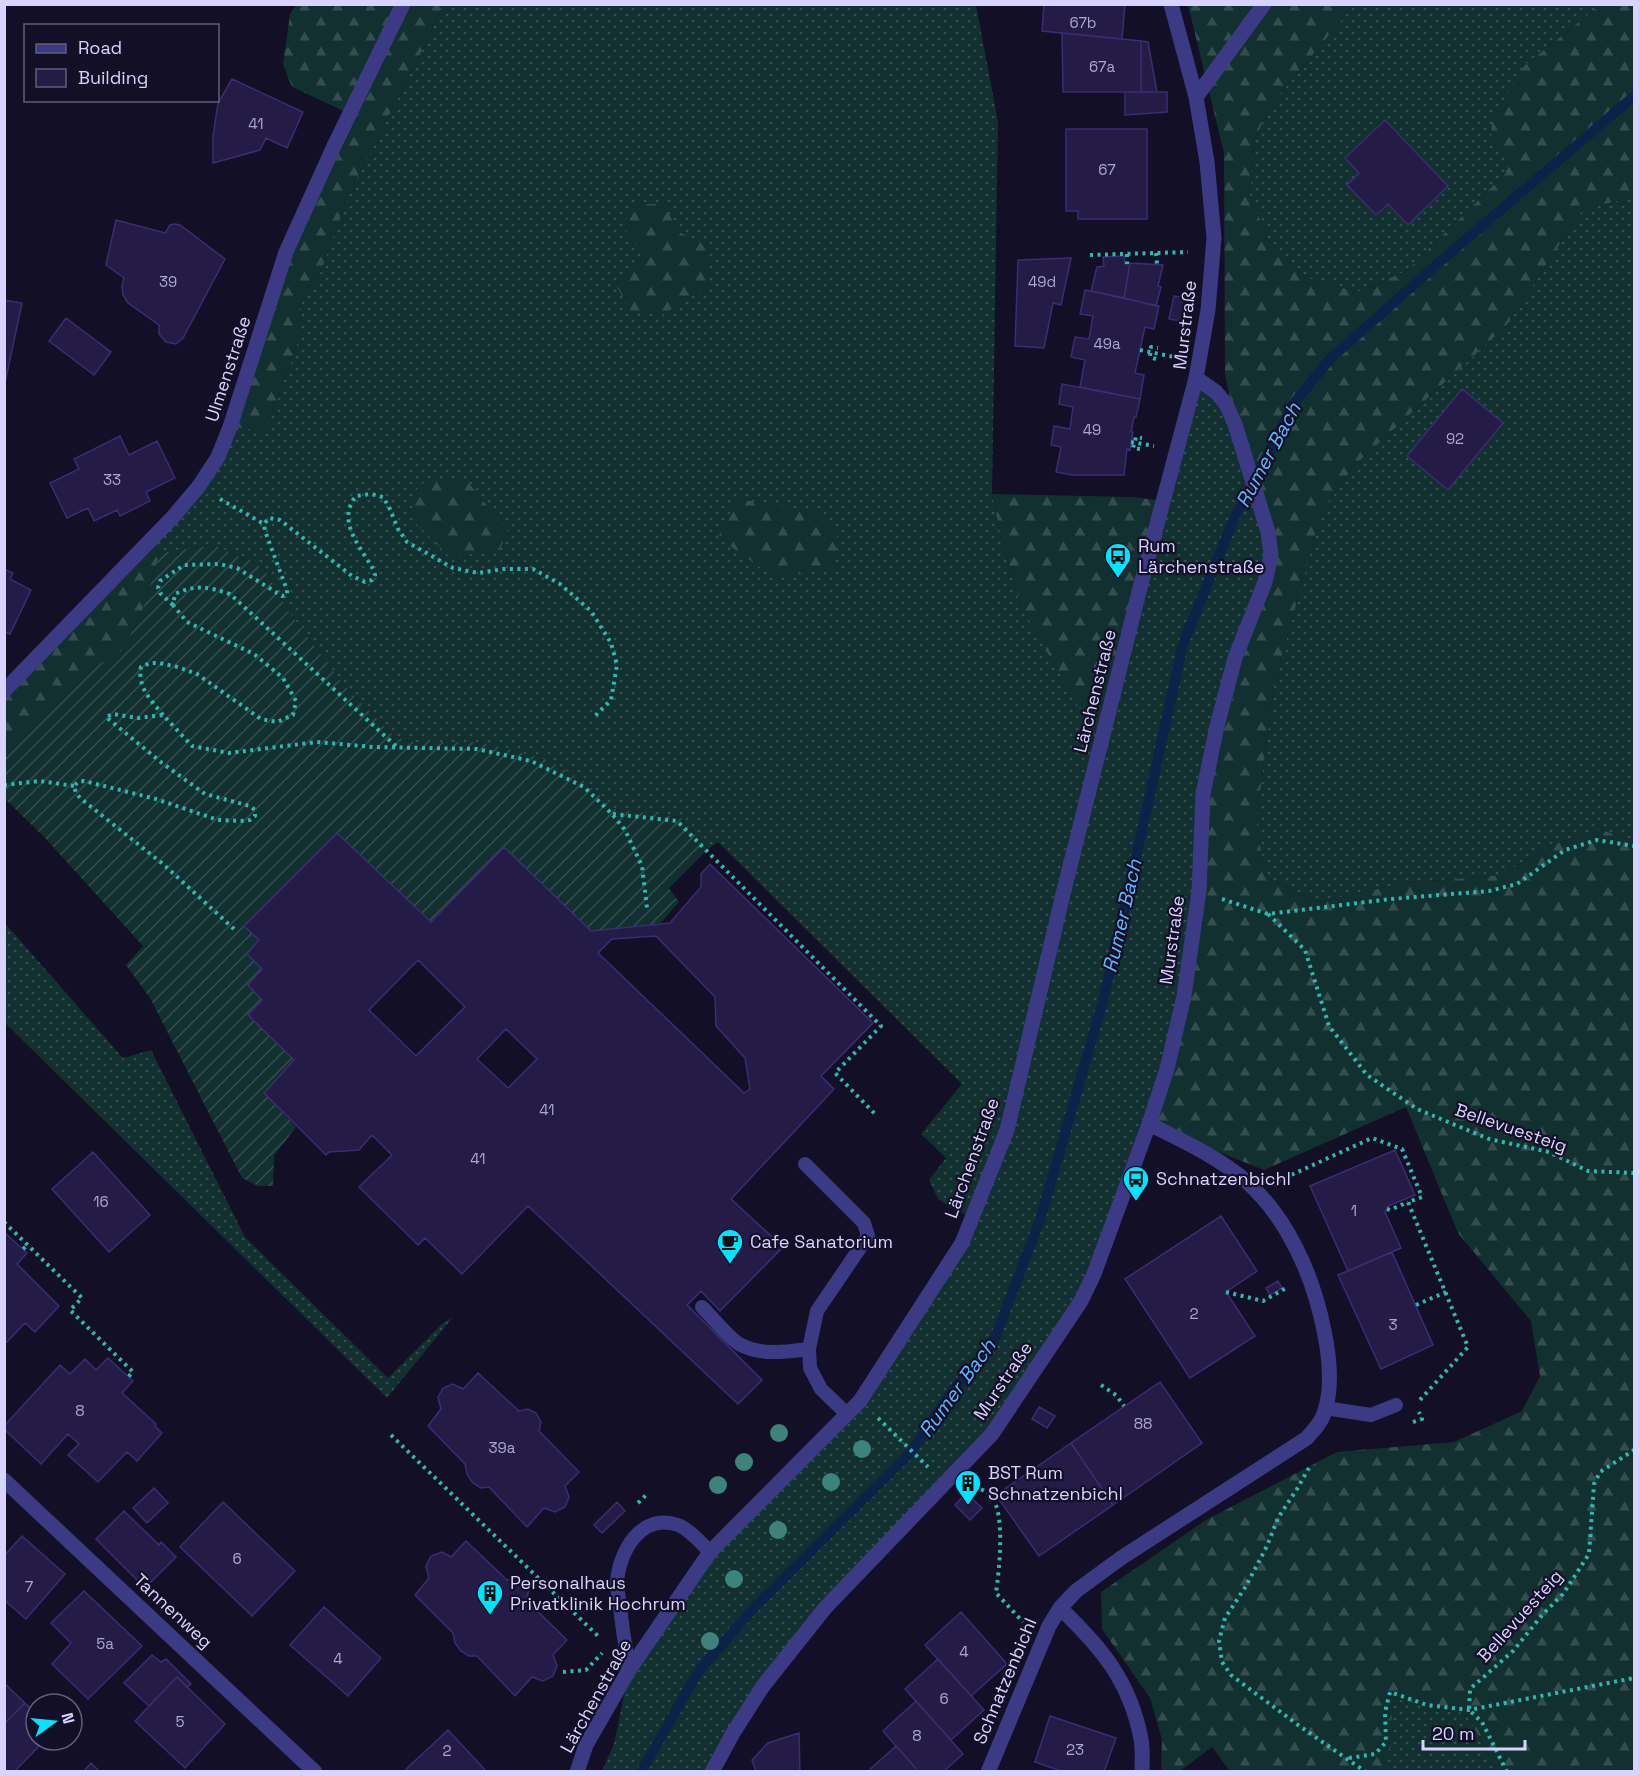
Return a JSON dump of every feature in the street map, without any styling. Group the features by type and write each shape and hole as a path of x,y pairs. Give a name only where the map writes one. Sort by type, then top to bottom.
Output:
{"street":[{"name":"Ulmenstraße","path":"4,691 173,517 199,486 218,457 230,427 286,252 334,146 403,4"},
{"name":"Murstraße","path":"712,1772 733,1733 764,1686 825,1608 992,1434 1081,1301 1094,1274 1167,1069 1184,996 1199,891 1203,794 1217,726 1235,658 1269,568 1271,555 1268,532 1235,424 1226,404 1216,392 1196,378 1208,310 1214,238 1207,162 1196,97 1171,4"},
{"path":"1196,97 1264,4"},
{"name":"Lärchenstraße","path":"576,1772 586,1746 629,1670 710,1552 860,1401 962,1243 1007,1130 1064,890 1140,588 1196,378"},
{"name":"Schnatzenbichl","path":"988,1772 1040,1644 1060,1608 1076,1591 1121,1558 1307,1438 1323,1418 1329,1388 1328,1355 1324,1332 1308,1276 1283,1225 1256,1191 1216,1158 1149,1124"},
{"name":"Tannenweg","path":"4,1480 315,1772"},
{"name":"Schnatzenbichl","path":"1060,1608 1089,1636 1116,1672 1125,1689 1141,1741 1142,1772"}],"lane":[{"path":"805,1164 864,1223 868,1236 817,1311 809,1349 810,1368 821,1389 847,1414"},
{"path":"702,1307 738,1343 759,1352 809,1349"},
{"path":"1325,1408 1371,1415 1396,1405"},
{"path":"629,1670 617,1584 620,1564 626,1547 637,1533 650,1525 666,1522 681,1526 710,1552"}],"path":[{"path":"1090,255 1198,252"},
{"path":"1156,253 1156,264"},
{"path":"1127,254 1128,264"},
{"path":"1156,359 1150,357 1152,347 1158,348"},
{"path":"1140,350 1180,357"},
{"path":"1140,449 1133,448 1133,442 1136,437 1142,438"},
{"path":"1133,442 1161,448"},
{"path":"199,486 264,524"},
{"path":"595,716 611,700 617,664 611,643 591,611 560,584 533,569 504,569 478,573 453,568 408,542 398,529 382,497 370,494 356,496 350,504 347,516 350,528 373,569 375,575 372,580 365,582 352,576 280,520 269,518 264,524 265,531 287,595 282,596 237,568 212,564 184,565 160,581 158,588 160,593 187,622 254,654 283,678 296,701 293,716 277,722 261,719 197,674 178,667 150,663 141,667 139,676 141,685 163,715 192,746 229,753 317,742 398,748 477,749 531,761 584,787 626,830 642,866 648,908"},
{"path":"173,605 175,594 189,588 208,587 230,594 398,748"},
{"path":"74,786 78,782 84,782 156,800 218,820 250,820 255,816 255,810 250,806 205,794 162,763 106,717 112,714 138,718 163,715"},
{"path":"4,785 40,781 74,786"},
{"path":"74,786 75,793 80,798 163,864 234,929"},
{"path":"612,814 677,821 881,1026 835,1073 875,1114"},
{"path":"1199,891 1268,914 1391,899 1489,891 1517,884 1565,850 1597,840 1635,846"},
{"name":"Bellevuesteig","path":"1268,914 1305,950 1329,1026 1367,1075 1417,1109 1489,1139 1549,1152 1588,1171 1635,1173"},
{"path":"1256,1191 1372,1138 1402,1149 1422,1197 1390,1210 1387,1209"},
{"path":"1408,1202 1468,1347 1416,1405 1422,1419"},
{"path":"4,1222 82,1298 70,1310 133,1372 128,1377"},
{"path":"23,1249 28,1245"},
{"path":"1226,1292 1263,1301"},
{"path":"1416,1305 1446,1293"},
{"path":"1101,1385 1116,1395 1124,1406"},
{"path":"879,1419 930,1468"},
{"path":"391,1434 600,1638"},
{"path":"1307,1438 1311,1464 1298,1489 1278,1518 1252,1576 1226,1618 1219,1641 1222,1662 1231,1675 1366,1772"},
{"name":"Bellevuesteig","path":"1469,1710 1470,1689 1513,1651 1543,1614 1563,1594 1589,1554 1594,1484 1600,1472 1635,1449"},
{"path":"951,1477 991,1496 999,1523 1000,1540 996,1593 1040,1644"},
{"path":"563,1672 586,1670 609,1646 629,1670"},
{"path":"1349,1758 1375,1754 1386,1742 1385,1712 1389,1692 1427,1705 1469,1710 1635,1678"},
{"path":"1469,1710 1482,1722 1507,1772"}],"green space":[{"path":"296,5 443,5 349,193 318,279 303,292 296,349 265,430 230,427 273,294 350,114 292,87 283,64 290,14"},
{"path":"443,5 976,5 998,122 992,494 1002,541 1021,606 1109,714 1196,378 1216,392 1268,532 1184,996 1094,1274 992,1434 825,1608 712,1771 602,1771 614,1744 629,1670 710,1552 860,1401 972,1217 953,1209 938,1199 929,1180 946,1158 921,1134 962,1084 718,842 708,849 680,817 614,809 586,782 481,742 411,742 394,736 343,684 289,612 264,568 214,545 160,553 149,543 173,517 230,427 265,430 296,349 303,292 318,279 349,193"},
{"path":"1188,5 1354,5 1276,99 1253,141 1250,195 1268,239 1306,278 1358,292 1406,271 1506,173 1506,159 1491,140 1492,121 1524,66 1600,5 1634,5 1634,197 1583,209 1506,326 1355,465 1322,510 1274,685 1256,823 1266,877 1318,902 1405,883 1502,875 1551,845 1601,830 1634,840 1634,1771 1497,1771 1468,1716 1394,1698 1391,1723 1395,1735 1387,1760 1394,1771 1230,1771 1212,1747 1180,1771 1161,1771 1162,1740 1150,1698 1102,1629 1101,1592 1206,1520 1337,1452 1454,1442 1522,1411 1540,1376 1531,1321 1458,1233 1406,1107 1264,1170 1149,1124 1167,1069 1217,726 1269,568 1225,373 1224,153"},
{"path":"1354,5 1600,5 1524,66 1491,140 1506,159 1506,173 1406,271 1358,292 1306,278 1268,239 1250,195 1253,141 1276,99"},
{"path":"1634,197 1634,840 1601,830 1551,845 1502,875 1405,883 1318,902 1266,877 1256,823 1274,685 1322,510 1355,465 1506,326 1583,209"},
{"path":"634,204 664,204 679,232 708,247 707,287 662,315 631,311 617,287 642,253 623,226"},
{"path":"428,479 467,481 509,533 499,550 450,557 414,522 414,492"},
{"path":"992,494 1132,497 1164,501 1110,714 1079,708 1021,606 1002,541"},
{"path":"738,499 818,512 838,538 835,567 776,579 718,537"},
{"path":"149,543 160,553 141,615 121,652 82,675 5,751 5,691"},
{"path":"214,545 264,568 289,612 343,684 394,736 411,742 481,742 548,760 586,782 614,809 680,817 708,849 669,888 679,902 661,923 591,931 504,847 431,922 337,833 244,926 259,940 247,954 262,969 248,985 262,1000 294,1060 264,1093 296,1127 274,1156 273,1186 258,1186 242,1178 150,998 126,965 143,946 45,838 5,799 4,751 82,674 121,652 141,615 160,553"},
{"path":"4,922 123,1058 151,1050 245,1237 388,1378 443,1323 453,1317 387,1398 5,1023"},
{"path":"1394,1698 1468,1716 1497,1771 1394,1771 1387,1760 1395,1735 1391,1723"}],"building":[{"path":"1044,4 1125,4 1122,39 1042,31"},
{"path":"1062,33 1141,41 1141,92 1063,92"},
{"path":"1141,41 1148,42 1157,92 1141,92"},
{"path":"232,79 303,112 287,148 266,138 260,150 213,163 213,136 219,101"},
{"path":"1125,92 1167,92 1167,112 1125,115"},
{"path":"1385,120 1448,186 1408,225 1388,204 1376,215 1347,185 1359,173 1345,158"},
{"path":"1066,129 1147,129 1147,219 1078,219 1078,211 1066,211"},
{"path":"116,220 165,233 170,225 180,225 225,259 183,338 176,344 166,342 159,334 159,325 128,303 123,295 124,278 106,265"},
{"path":"1124,256 1125,264 1130,263 1124,298 1091,291 1097,267 1104,266 1103,257"},
{"path":"1071,258 1061,305 1053,303 1044,348 1015,346 1018,260"},
{"path":"1130,263 1163,265 1156,306 1124,298"},
{"path":"1085,290 1159,306 1154,329 1145,327 1135,373 1144,375 1140,399 1080,387 1085,360 1071,357 1075,337 1089,339 1093,316 1080,314"},
{"path":"1174,296 1190,299 1185,322 1169,319"},
{"path":"4,300 22,303 5,383 4,383"},
{"path":"66,318 111,352 94,375 49,341"},
{"path":"1062,384 1140,399 1131,432 1133,432 1130,450 1127,449 1124,475 1072,475 1056,472 1061,447 1051,445 1054,426 1070,429 1073,407 1059,404"},
{"path":"1462,389 1503,423 1448,490 1407,456"},
{"path":"120,436 129,455 157,441 175,478 146,492 150,501 120,516 117,510 94,521 88,508 67,518 50,483 79,469 74,459"},
{"path":"4,569 13,573 10,579 31,590 10,634 4,632"},
{"path":"337,833 431,922 504,847 591,931 670,923 701,887 701,874 710,864 873,1023 821,1076 834,1089 731,1199 783,1247 720,1311 701,1291 687,1305 762,1380 738,1404 528,1206 462,1274 425,1238 418,1245 359,1187 392,1155 372,1135 359,1150 329,1152 326,1155 264,1093 294,1060 248,1015 262,1000 248,985 262,969 247,954 259,940 244,926","holes":["656,936 715,997 716,1026 745,1058 750,1089 744,1093 598,953 612,939","418,960 465,1007 416,1056 369,1010","506,1029 537,1059 508,1088 477,1059"]},
{"path":"1395,1150 1415,1195 1388,1206 1385,1212 1401,1248 1348,1271 1310,1186"},
{"path":"93,1152 150,1215 109,1252 52,1189"},
{"path":"1221,1216 1257,1271 1226,1292 1255,1336 1190,1378 1125,1279"},
{"path":"4,1232 27,1253 17,1264 59,1306 35,1332 25,1323 4,1345"},
{"path":"1392,1252 1433,1345 1381,1369 1338,1275"},
{"path":"1278,1281 1282,1288 1270,1295 1266,1288"},
{"path":"108,1358 133,1381 122,1393 156,1424 155,1426 162,1433 137,1461 127,1452 98,1482 68,1455 79,1444 68,1434 41,1464 4,1429 4,1426 60,1365 70,1374 85,1359 96,1370"},
{"name":"Personalhaus Privatklinik Hochrum","path":"478,1373 519,1411 528,1409 536,1413 541,1422 539,1431 579,1472 565,1486 569,1497 565,1507 555,1512 544,1508 527,1527 489,1487 481,1488 473,1483 467,1474 465,1464 428,1426 441,1409 438,1397 443,1388 453,1384 463,1389"},
{"path":"1160,1382 1202,1443 1113,1505 1071,1443"},
{"path":"1039,1407 1055,1416 1047,1428 1032,1419"},
{"path":"1071,1443 1113,1505 1039,1556 996,1495"},
{"path":"154,1488 168,1503 147,1523 133,1508"},
{"name":"BST Rum Schnatzenbichl","path":"966,1493 982,1508 970,1520 955,1505"},
{"path":"223,1502 295,1571 252,1616 180,1547"},
{"path":"617,1502 625,1511 602,1533 594,1525"},
{"path":"124,1511 159,1545 161,1542 176,1557 145,1588 96,1539"},
{"path":"22,1536 65,1574 26,1619 4,1600 4,1556"},
{"name":"Personalhaus Privatklinik Hochrum","path":"466,1541 507,1580 516,1578 524,1581 529,1590 526,1600 567,1640 553,1655 557,1666 553,1676 543,1681 532,1677 515,1696 477,1656 469,1656 461,1651 455,1643 453,1633 415,1595 429,1578 426,1566 431,1556 442,1552 451,1557"},
{"path":"84,1591 142,1646 88,1699 84,1692 81,1692 52,1664 71,1643 51,1623"},
{"path":"324,1607 381,1658 348,1696 290,1645"},
{"path":"961,1612 1007,1664 971,1696 925,1645"},
{"path":"152,1655 161,1662 166,1659 191,1684 187,1687 177,1677 149,1706 124,1683"},
{"path":"938,1659 984,1710 951,1740 905,1689"},
{"path":"177,1677 225,1724 185,1768 135,1721"},
{"path":"4,1683 24,1704 4,1724"},
{"path":"916,1701 963,1754 943,1772 919,1772 883,1731"},
{"path":"24,1704 24,1752 33,1752 14,1772 8,1772 4,1768 4,1724"},
{"path":"1050,1716 1116,1738 1104,1772 1064,1772 1035,1762"},
{"path":"448,1730 487,1772 403,1772"},
{"path":"799,1733 800,1772 756,1772 752,1760 768,1743"},
{"path":"896,1746 919,1772 867,1772"},
{"path":"91,1763 100,1772 83,1772"}],"waterway":[{"name":"Rumer Bach","path":"642,1772 698,1672 752,1610 911,1452 950,1394 993,1343 1040,1220 1103,1001 1183,644 1234,519 1294,403 1330,359 1634,96"}],"place":[{"name":"Rum Lärchenstraße","path":"1118,579"},
{"name":"Schnatzenbichl","path":"1136,1202"},
{"name":"Cafe Sanatorium","path":"730,1265"},
{"name":"BST Rum Schnatzenbichl","path":"968,1506"},
{"name":"Personalhaus Privatklinik Hochrum","path":"490,1616"}]}
